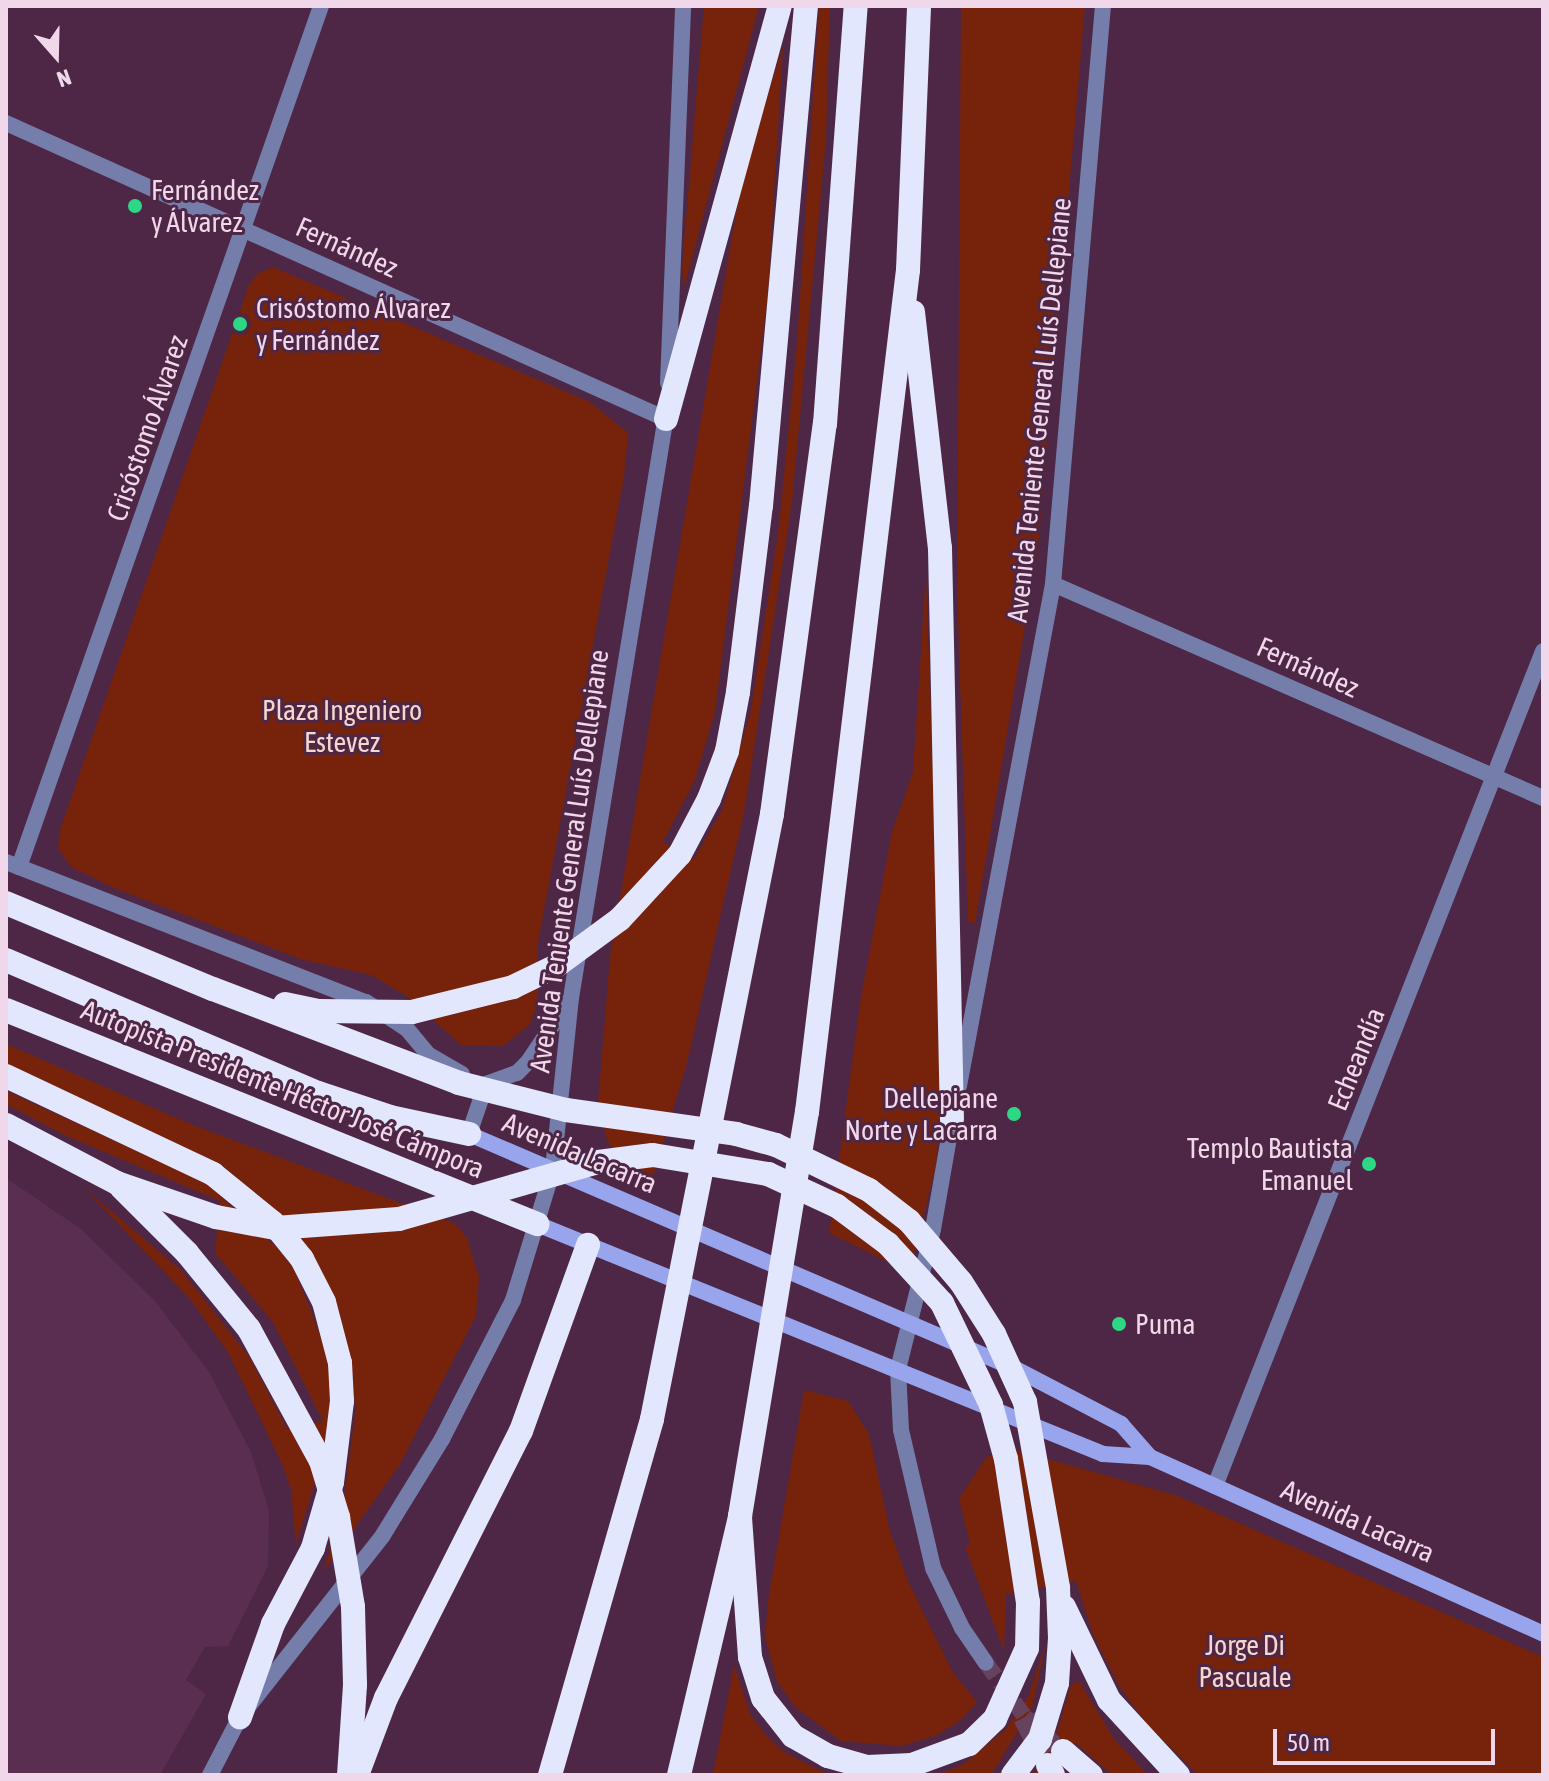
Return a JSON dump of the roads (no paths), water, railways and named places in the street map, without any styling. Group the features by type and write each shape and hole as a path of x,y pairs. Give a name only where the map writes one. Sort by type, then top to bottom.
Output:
{"highway":[{"path":"666,419 780,6"},
{"path":"213,989 318,1011 374,1014 450,1006 513,987 591,943 649,891 680,854 727,751 738,692 761,506 806,6"},
{"path":"550,1775 655,1405 721,1089 772,814 825,424 856,6"},
{"path":"679,1775 740,1516 807,1112 908,270 919,6"},
{"path":"908,270 940,548 952,1119"},
{"path":"6,903 213,989 459,1083 566,1110 736,1134 776,1145 869,1190 909,1221 961,1282 994,1334 1025,1402 1058,1591 1057,1683 1040,1739 1013,1775"},
{"name":"Autopista Presidente Héctor José Cámpora","path":"6,960 318,1093 390,1117 469,1134"},
{"name":"Autopista Presidente Héctor José Cámpora","path":"6,1010 537,1224"},
{"path":"6,1076 213,1174 273,1223 302,1259 324,1302 341,1376 332,1482 313,1548 273,1624 240,1717"},
{"path":"6,1125 117,1183 216,1217 275,1228 399,1219 598,1162 653,1155 768,1174 806,1189 888,1244 942,1303 963,1341 1006,1459 1028,1602 1021,1670 995,1719 969,1744 912,1765 867,1767 828,1756 793,1736 763,1698 746,1629 740,1516"},
{"path":"117,1183 187,1253 249,1329 300,1417 321,1461 340,1528 353,1607 355,1685 349,1775"},
{"path":"357,1775 386,1698 521,1431 588,1245"},
{"path":"1058,1591 1109,1700 1178,1775"},
{"path":"1062,1764 1091,1775"}],"main road":[{"name":"Avenida Lacarra","path":"469,1134 909,1322 1121,1424 1150,1457"},
{"name":"Avenida Lacarra","path":"537,1224 1103,1454 1150,1457 1543,1634"}],"street":[{"name":"Crisóstomo Álvarez","path":"13,865 244,228 321,6"},
{"name":"Avenida Teniente General Luís Dellepiane","path":"210,1775 240,1717 383,1535 442,1439 513,1300 553,1169 571,998 666,419 683,6"},
{"name":"Avenida Teniente General Luís Dellepiane","path":"986,1663 962,1628 933,1568 901,1430 898,1369 952,1119 1053,584 1103,6"},
{"name":"Fernández","path":"6,123 666,419"},
{"name":"Fernández","path":"1053,584 1543,798"},
{"name":"Echeandía","path":"1215,1486 1543,651"},
{"name":"Avenida Lacarra","path":"13,865 366,1002 407,1029 429,1055 486,1084 469,1134"},
{"path":"486,1084 517,1073 528,1062 571,998"}],"tunnel":[{"path":"986,1663 1025,1717 1063,1751"},
{"path":"1025,1717 1044,1755"}],"place":[{"name":"Fernández y Álvarez","path":"135,206"},
{"name":"Crisóstomo Álvarez y Fernández","path":"240,324"},
{"name":"Dellepiane Norte y Lacarra","path":"1014,1114"},
{"name":"Templo Bautista Emanuel","path":"1369,1164"},
{"name":"Puma","path":"1119,1324"}],"park label":[{"name":"Plaza Ingeniero Estevez","path":"342,726"},
{"name":"Jorge Di Pascuale","path":"1245,1661"}]}
